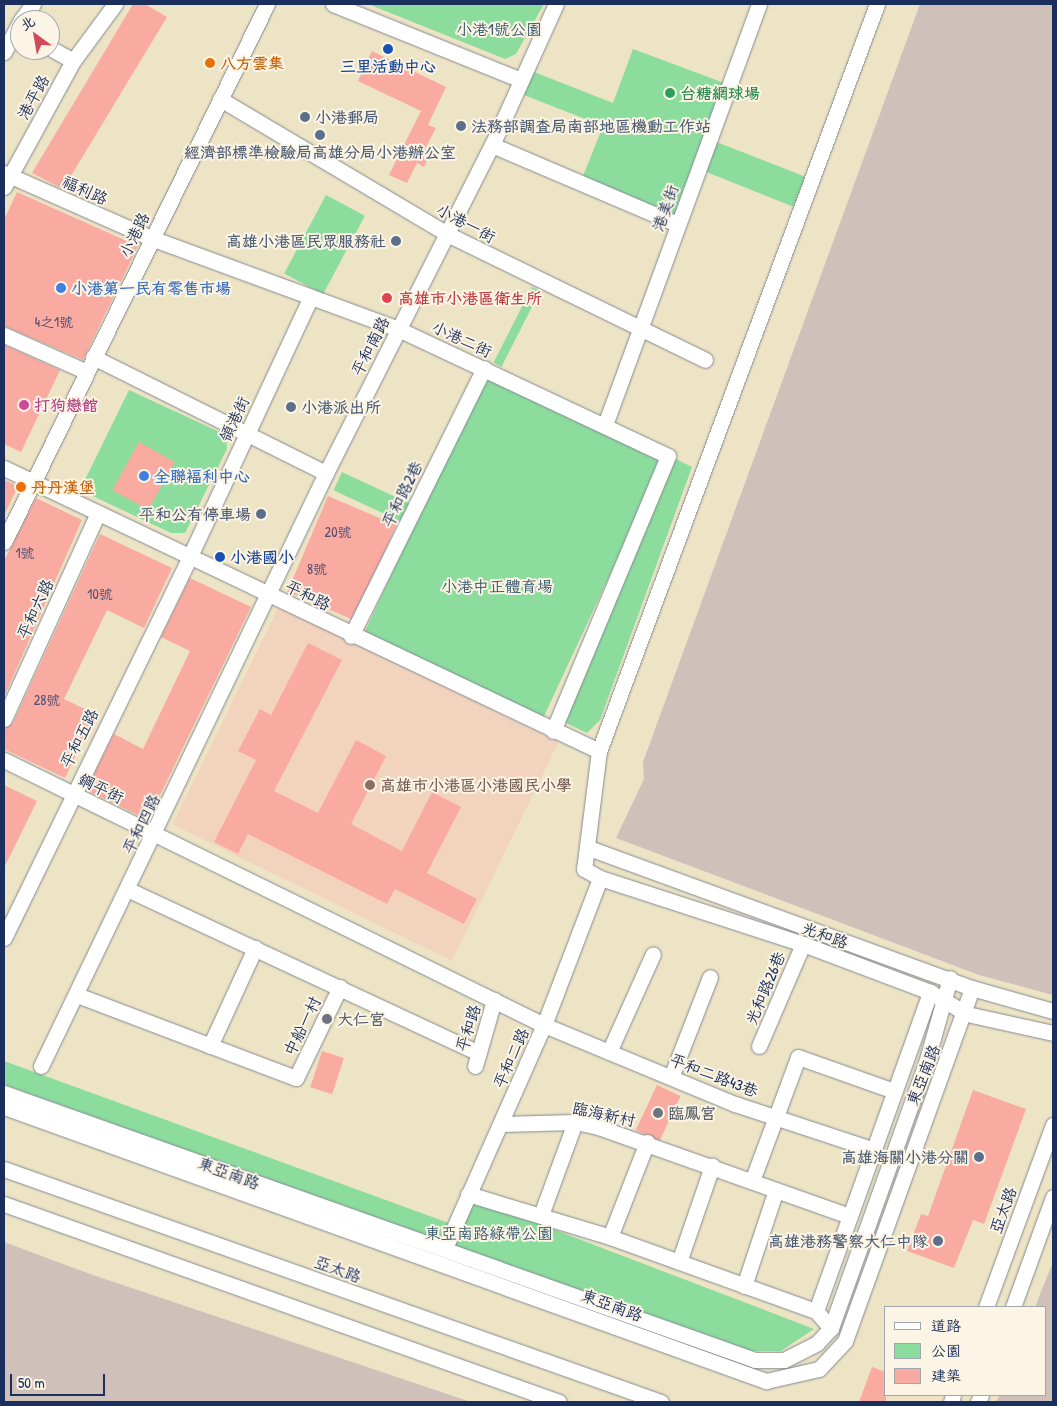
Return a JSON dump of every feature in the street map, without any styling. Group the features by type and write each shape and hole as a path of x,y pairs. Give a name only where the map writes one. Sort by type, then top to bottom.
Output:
{"street":[{"name":"港平路","path":"6,178 73,60 115,4"},
{"name":"小港路","path":"4,542 85,371 267,4"},
{"path":"333,4 522,80"},
{"name":"平和南路","path":"270,596 326,474 492,145 556,4"},
{"name":"港美街","path":"605,426 677,224 759,4"},
{"path":"589,848 599,751 877,4"},
{"path":"4,52 10,38"},
{"path":"60,53 73,60"},
{"name":"小港一街","path":"220,99 447,234 640,331 705,360"},
{"path":"492,145 677,224"},
{"name":"福利路","path":"6,178 151,238"},
{"name":"小港二街","path":"151,238 398,329 668,456 553,731"},
{"name":"領港街","path":"190,556 310,297"},
{"path":"4,335 85,371"},
{"path":"93,357 247,432 326,474"},
{"name":"平和路2巷","path":"351,636 484,368"},
{"name":"平和路","path":"4,468 190,556 351,636 599,751"},
{"name":"平和六路","path":"4,719 98,513"},
{"name":"平和五路","path":"4,938 10,908 71,793 190,556"},
{"name":"平和四路","path":"41,1066 156,835 270,596"},
{"name":"鋼平街","path":"4,760 494,1000"},
{"name":"光和路","path":"1053,1011 972,988 950,978 589,848 584,869 600,878 803,944 930,992 966,1014 1053,1033"},
{"name":"平和二路","path":"445,1248 544,1025 600,878"},
{"name":"中船一村","path":"129,890 340,986 476,1060"},
{"name":"光和路26巷","path":"759,1046 803,944"},
{"path":"210,1046 254,948"},
{"path":"609,1052 653,954"},
{"path":"671,1077 710,977"},
{"name":"東亞南路","path":"4,1093 445,1248 755,1360 784,1360 817,1343 831,1328 946,1001 950,978"},
{"name":"中船一村","path":"77,995 296,1078 340,986"},
{"name":"東亞南路","path":"4,1107 766,1381 819,1369 845,1341 916,1139 966,1014 972,988"},
{"path":"816,1311 930,992"},
{"name":"平和路","path":"476,1060 494,1000"},
{"name":"平和二路43巷","path":"494,1000 544,1025 671,1077 776,1117 874,1150"},
{"path":"752,1181 798,1057 894,1092"},
{"path":"541,1215 575,1122"},
{"name":"臨海新村","path":"501,1124 575,1122 647,1142 850,1216"},
{"name":"亞太路","path":"986,1306 1053,1125"},
{"path":"610,1237 647,1142"},
{"path":"679,1262 712,1166"},
{"name":"亞太路","path":"4,1169 661,1402"},
{"path":"744,1286 776,1190"},
{"path":"468,1194 610,1237 816,1311 831,1328"},
{"path":"1013,1306 1053,1197"},
{"path":"4,1204 559,1402"}],"shaded area":[{"path":"920,4 1053,4 1053,995 979,975 616,838 644,779 643,762"},
{"name":"高雄市小港區小港國民小學","path":"279,606 559,742 452,961 172,824"},
{"path":"4,1242 90,1274 471,1402 4,1402"},
{"path":"1053,1262 1053,1402 996,1402 999,1396 1047,1396 1047,1306 1035,1306"}],"green space":[{"name":"小港1號公園","path":"368,4 544,4 516,54 505,59"},
{"path":"633,49 727,84 706,138 806,177 794,207 694,167 676,216 583,176 603,126 524,95 534,72 613,103"},
{"path":"326,195 365,216 323,294 284,274"},
{"path":"532,287 540,291 501,367 493,363"},
{"name":"小港中正體育場","path":"486,372 665,456 541,723 361,639"},
{"path":"129,390 226,435 227,449 185,533 171,533 80,490"},
{"path":"672,457 692,467 600,720 587,733 562,721"},
{"path":"342,472 410,504 402,522 334,490"},
{"name":"東亞南路綠帶公園","path":"4,1061 452,1224 445,1245 4,1084"},
{"name":"東亞南路綠帶公園","path":"469,1197 814,1329 781,1351 752,1351 447,1247"}],"building":[{"path":"133,4 145,4 167,17 63,189 32,173"},
{"path":"372,51 446,87 428,125 436,128 425,149 431,152 424,167 417,163 407,183 389,175 421,111 358,81"},
{"name":"小港第一民有零售市場","path":"17,192 138,246 83,360 4,326 4,220"},
{"name":"打狗戀館","path":"4,345 60,370 21,452 4,444"},
{"name":"全聯褔利中心","path":"139,442 175,462 148,510 112,490"},
{"path":"4,480 18,486 4,516"},
{"path":"328,496 396,525 355,621 287,592"},
{"path":"36,498 82,520 4,697 4,561"},
{"path":"100,534 172,568 144,628 107,610 64,699 95,714 65,778 4,749 4,728 13,723"},
{"path":"190,578 251,607 148,820 86,790 114,734 143,749 190,651 161,637"},
{"path":"308,643 342,660 274,791 318,813 356,740 386,756 351,824 402,851 432,792 461,807 427,873 477,899 464,924 395,889 387,904 248,834 238,854 214,842 256,760 238,751 260,709 271,715"},
{"path":"4,785 37,801 4,868"},
{"path":"322,1051 344,1058 332,1094 310,1087"},
{"name":"臨鳳宮","path":"657,1085 681,1096 659,1141 636,1130"},
{"name":"高雄海關小港分關","path":"973,1090 1026,1109 984,1224 973,1220 954,1268 907,1251 921,1214 928,1216"},
{"path":"872,1367 884,1371 884,1396 886,1396 886,1402 859,1402"}],"place":[{"name":"三里活動中心","path":"388,49"},
{"name":"八方雲集","path":"210,63"},
{"name":"台糖網球場","path":"670,93"},
{"name":"小港郵局","path":"305,117"},
{"name":"法務部調查局南部地區機動工作站","path":"461,126"},
{"name":"經濟部標準檢驗局高雄分局小港辦公室","path":"320,135"},
{"name":"高雄小港區民眾服務社","path":"396,241"},
{"name":"小港第一民有零售市場","path":"61,288"},
{"name":"高雄市小港區衛生所","path":"387,298"},
{"name":"打狗戀館","path":"24,405"},
{"name":"小港派出所","path":"291,407"},
{"name":"全聯褔利中心","path":"144,476"},
{"name":"丹丹漢堡","path":"21,487"},
{"name":"平和公有停車場","path":"261,514"},
{"name":"小港國小","path":"220,557"},
{"name":"高雄市小港區小港國民小學","path":"370,785"},
{"name":"大仁宮","path":"327,1019"},
{"name":"臨鳳宮","path":"658,1113"},
{"name":"高雄海關小港分關","path":"979,1157"},
{"name":"高雄港務警察大仁中隊","path":"938,1241"}]}
